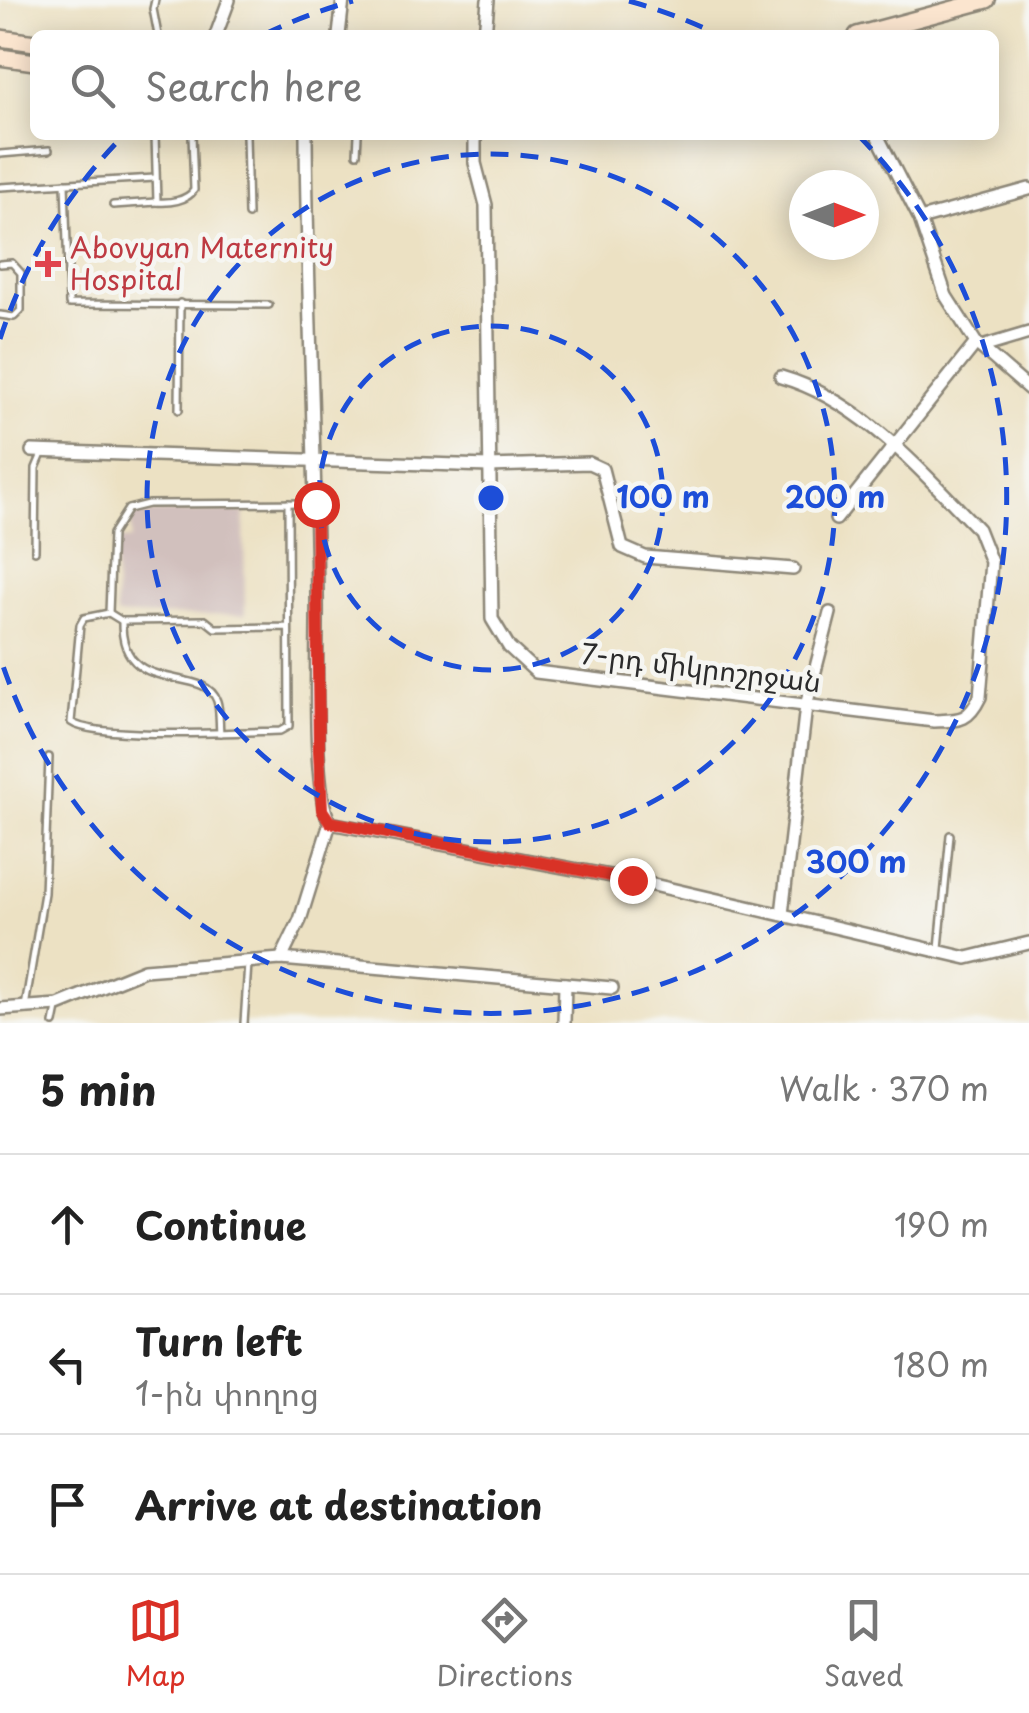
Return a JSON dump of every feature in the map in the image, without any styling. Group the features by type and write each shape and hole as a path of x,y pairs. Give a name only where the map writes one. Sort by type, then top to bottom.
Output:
{"main road":[{"path":"876,30 987,0"},
{"path":"0,38 30,42"},
{"path":"0,57 30,61"}],"street":[{"path":"218,30 229,0"},
{"path":"340,30 343,0"},
{"path":"485,30 488,0"},
{"path":"306,140 307,290 316,458 319,751 322,810 330,822 632,880 967,958 1029,944"},
{"name":"7-րդ միկրոշրջան","path":"476,140 476,162 486,205 492,619 509,647 536,672 934,722 961,720 973,712 980,697 991,562 988,546 978,529 894,444 814,387 782,378"},
{"path":"880,140 920,219 946,296 979,345 1029,389"},
{"path":"920,219 1029,189"},
{"path":"836,519 979,345 1029,333"},
{"path":"38,451 489,466 589,463 602,469 622,547 644,557 794,569"},
{"path":"782,914 806,706 830,613"},
{"path":"281,959 300,920 330,822"},
{"path":"0,1010 58,1006 144,970 281,959 612,988"},
{"path":"564,1023 566,984"}],"lane":[{"path":"155,0 157,30"},
{"path":"155,140 157,202"},
{"path":"113,205 187,198 194,190 192,140"},
{"path":"246,140 248,214"},
{"path":"357,154 358,140"},
{"path":"0,154 49,150"},
{"path":"0,187 155,178"},
{"path":"65,183 69,304 268,305"},
{"path":"0,264 12,263 21,274 21,310 14,317 0,315"},
{"path":"179,410 180,303"},
{"path":"35,551 38,451"},
{"path":"109,612 112,534 128,508 148,504 316,504"},
{"path":"288,504 289,726 280,731 220,733 102,731 79,728 71,722 80,625 84,618 109,612 122,621 206,620 215,628 288,627"},
{"path":"122,621 121,639 143,670 207,688 217,698 220,733"},
{"path":"24,1010 44,893 49,756"},
{"path":"939,951 950,835"},
{"path":"244,1023 248,961"},
{"path":"54,1023 58,1006"}],"shaded area":[{"path":"244,511 245,615 116,616 115,540 131,539 131,513"}],"place":[{"name":"Abovyan Maternity Hospital","path":"48,264"}],"route":[{"path":"316,504 319,751 322,810 330,822 632,880"}]}
